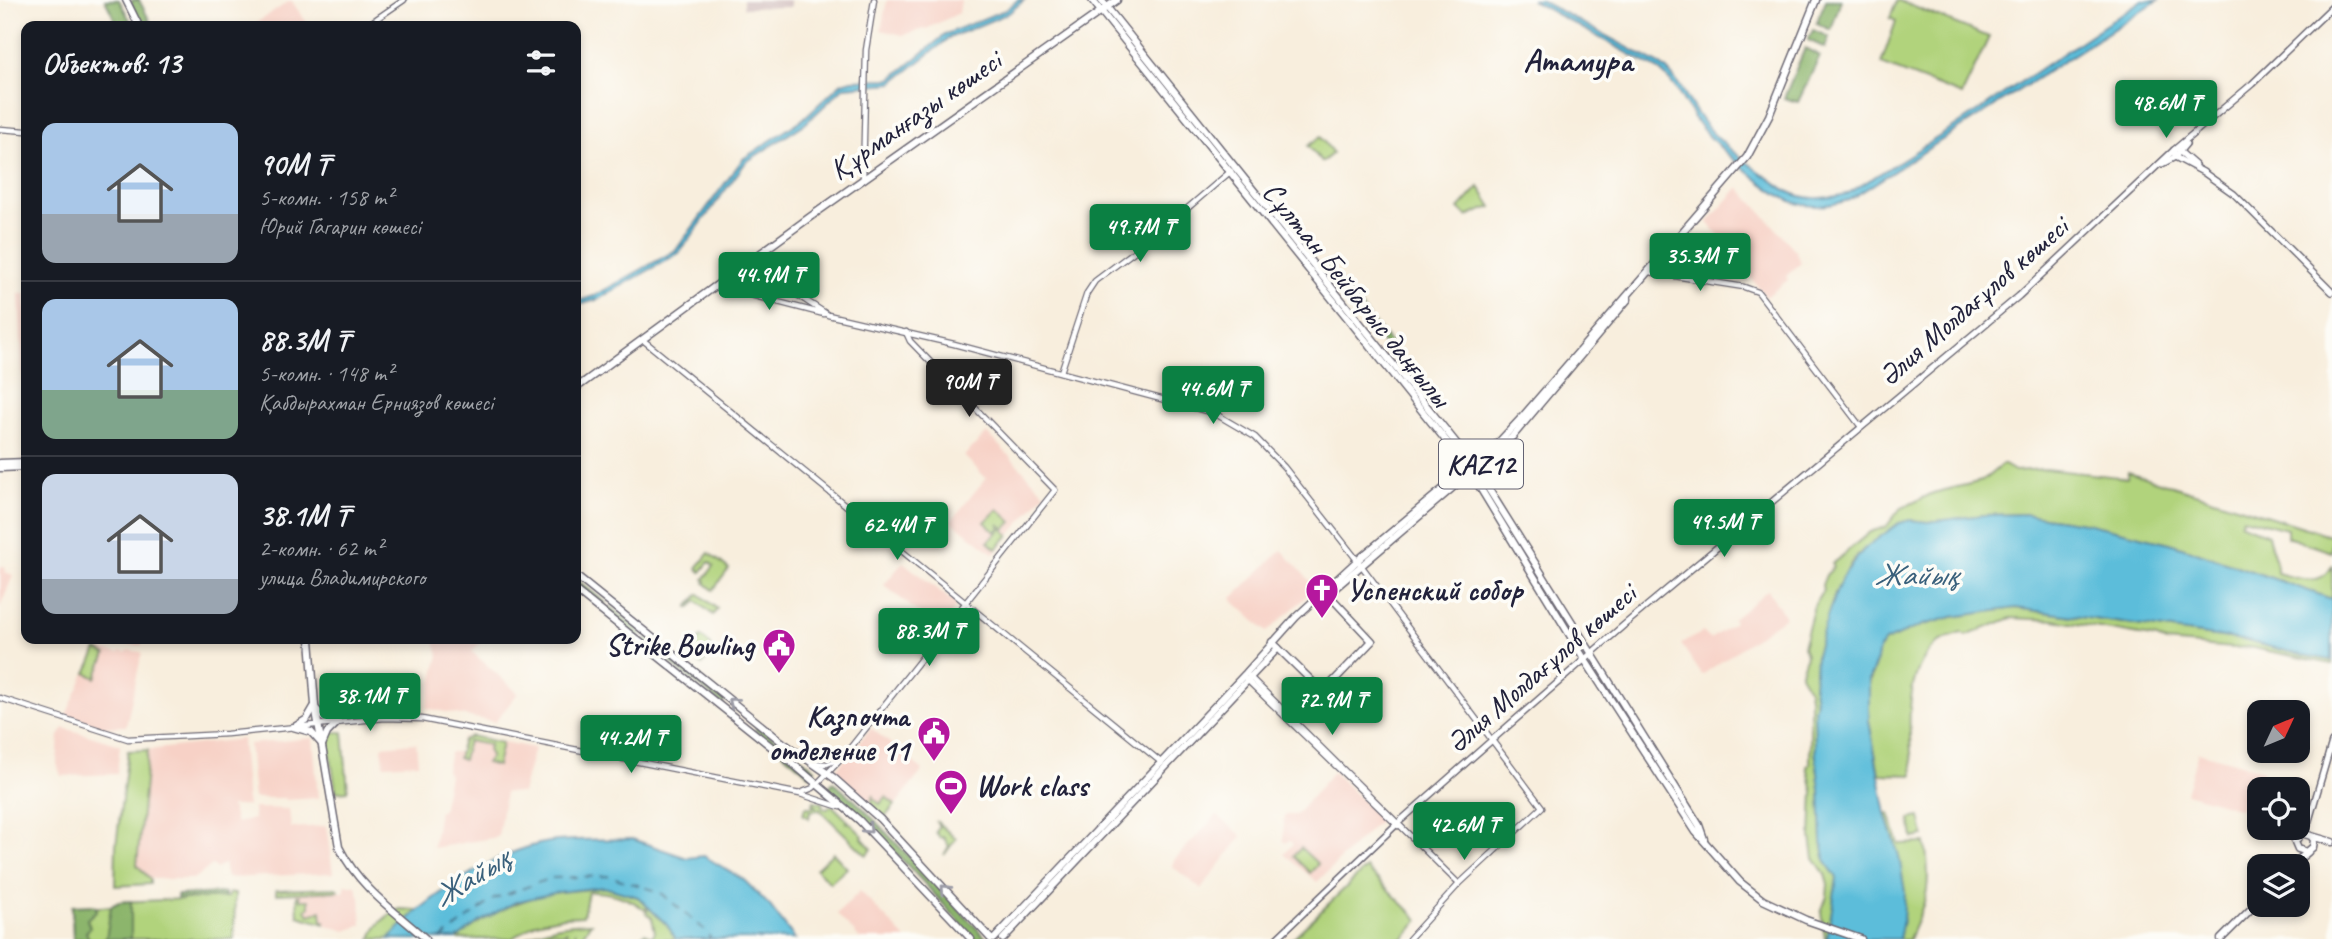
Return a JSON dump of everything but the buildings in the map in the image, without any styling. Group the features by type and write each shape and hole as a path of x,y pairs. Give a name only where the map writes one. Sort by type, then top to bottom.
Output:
{"main road":[{"path":"124,0 134,21"},
{"name":"KAZ12","path":"1003,939 1246,676 1272,642 1503,438 1637,285 1747,157 1769,116 1816,0"},
{"path":"1093,18 1096,1 1116,1"},
{"name":"Сұлтан Бейбарыс даңғылы","path":"1096,1 1472,468 1588,658 1699,825 1705,840 1740,882 1763,900 1783,911 1861,939"},
{"path":"1093,18 1107,13 1116,1"},
{"name":"Әлия Молдағұлов көшесі","path":"2159,165 2168,162 2332,7"},
{"name":"Құрманғазы көшесі","path":"581,384 751,260 1093,18"},
{"path":"2187,161 2185,151 2192,137"},
{"path":"2176,153 2234,194 2332,292"},
{"name":"Әлия Молдағұлов көшесі","path":"1276,939 1397,823 1492,740 1971,338 2159,165 2176,153"},
{"path":"2168,162 2187,161"},
{"path":"0,466 21,463"},
{"path":"0,466 21,467"},
{"name":"KAZ12","path":"1272,642 1324,692 1372,641 1328,594 1359,563"},
{"path":"581,580 782,742 827,772 880,819 993,939"},
{"path":"581,595 847,810 883,844 971,939"},
{"path":"606,616 603,611 607,605 613,606"},
{"path":"634,638 645,638 647,635 644,630"},
{"path":"310,644 315,705 340,847 348,866 361,882 426,939"},
{"name":"KAZ12","path":"1246,676 1278,648"},
{"path":"315,705 324,718 337,723 327,733 322,746"},
{"path":"293,727 307,719 315,705"},
{"path":"293,727 311,732 322,746"},
{"path":"2310,827 2332,742"},
{"name":"KAZ12","path":"993,939 1164,764"},
{"path":"2310,836 2332,842"},
{"path":"2305,854 2311,849 2314,839 2310,836"},
{"path":"2295,854 2296,840"},
{"path":"2297,848 2301,852 2332,842"},
{"path":"2221,939 2247,913"},
{"path":"977,923 993,931 1007,925"}],"street":[{"path":"373,21 404,0"},
{"path":"863,180 865,73 868,29 874,0"},
{"path":"0,129 21,131"},
{"path":"1061,372 1087,293 1095,281 1146,243 1232,170"},
{"path":"751,260 756,268 828,315"},
{"path":"1648,272 1744,287 1758,292 1861,428"},
{"path":"716,286 906,332 1214,413 1255,437 1284,467 1359,563 1542,807 1459,884 1409,939"},
{"path":"800,794 817,784 843,757 1055,490 910,341 906,332"},
{"path":"642,339 1164,764"},
{"path":"1246,676 1459,884"},
{"path":"0,698 128,739 227,734 405,718 422,719 800,794 847,810"},
{"path":"812,763 827,764 843,757"}],"shaded area":[{"path":"291,0 306,21 259,21"},
{"path":"743,0 790,0 790,7 743,8"},
{"path":"887,0 961,0 959,13 928,28 903,35 881,30"},
{"path":"1739,187 1797,252 1801,263 1786,276 1788,280 1766,297 1708,222"},
{"path":"19,294 21,294 21,338"},
{"path":"987,433 1045,493 994,554 951,521 986,478 964,456"},
{"path":"1282,550 1316,588 1267,632 1231,599"},
{"path":"903,562 957,605 939,629 884,585"},
{"path":"0,565 6,568 5,572 13,575 0,608"},
{"path":"1768,590 1785,617 1702,675 1681,644 1703,632 1710,639 1734,623 1733,619"},
{"path":"436,644 479,644 472,652 518,693 495,722 426,708 439,655"},
{"path":"96,649 119,653 128,650 142,652 126,726 102,727 66,715"},
{"path":"64,728 120,745 117,774 61,776 57,764 59,736"},
{"path":"871,728 923,770 885,818 834,772"},
{"path":"467,735 534,748 522,793 505,792 498,837 433,848 449,775 446,770 450,752 459,752 463,736 464,739"},
{"path":"313,738 318,798 254,798 249,744"},
{"path":"242,739 247,806 231,806 236,823 254,819 253,808 289,809 291,828 326,826 333,873 227,878 224,863 216,869 213,865 193,879 150,879 137,865 148,750"},
{"path":"416,743 418,763 384,765 382,746"},
{"path":"2198,752 2263,770 2261,777 2247,777 2247,796 2244,795 2240,809 2186,793"},
{"path":"1333,772 1381,819 1317,882 1284,854 1293,844 1289,840 1286,843 1283,840 1284,815 1296,815"},
{"path":"1217,815 1242,836 1201,889 1172,866 1174,860"},
{"path":"346,884 356,886 360,898 362,925 346,931 298,916 296,889 338,888 338,892 344,892"},
{"path":"860,891 906,939 860,939 837,914"}],"green space":[{"path":"105,0 119,0 130,21 116,21"},
{"path":"132,0 139,0 150,21 140,21 131,4"},
{"path":"1826,0 1841,0 1831,30 1816,23"},
{"path":"1897,0 1989,37 1962,95 1881,64 1896,21 1890,18"},
{"path":"1813,30 1829,37 1825,48 1808,40"},
{"path":"1805,48 1820,56 1798,102 1784,98"},
{"path":"1320,137 1333,153 1322,162 1308,146"},
{"path":"1479,187 1492,207 1467,216 1459,209"},
{"path":"1326,264 1380,331 1376,334 1320,266"},
{"path":"1385,336 1428,390 1423,394 1380,340"},
{"path":"2003,464 2015,471 2045,469 2127,478 2128,472 2332,536 2331,552 2287,537 2287,529 2243,518 2240,523 2268,535 2277,573 2300,579 2316,579 2328,572 2332,565 2332,599 2170,543 2090,524 2025,514 1984,515 1928,522 1910,520 1865,548 1851,563 1835,594 1816,655 1815,749 1822,841 1826,862 1838,878 1825,939 1821,912 1828,884 1814,858 1811,837 1813,791 1807,766 1810,764 1810,698 1809,690 1800,675 1806,654 1803,647 1814,606 1823,590 1826,575 1834,567 1832,564 1870,532 1886,527 1900,509 1933,493 1982,481"},
{"path":"998,509 1012,522 1005,529 999,524 1001,527 995,532 985,522"},
{"path":"1002,528 1009,535 996,549 988,542"},
{"path":"709,553 729,569 713,590 704,579 714,566 709,562 701,572 697,568"},
{"path":"581,583 606,603 602,608 581,591"},
{"path":"699,594 717,609 713,615 696,601 688,607"},
{"path":"611,607 641,632 641,636 638,637 607,612 607,608"},
{"path":"2015,608 2243,640 2332,660 2332,664 2249,647 2166,642 2157,638 2054,620 2011,618 1966,636 1961,633 1945,639 1925,656 1918,671 1910,706 1913,775 1879,774 1869,721 1869,685 1880,646 1885,641 1923,625 1952,617"},
{"path":"648,637 726,699 722,704 644,642"},
{"path":"701,637 711,645 712,653 702,665 688,653"},
{"path":"97,650 106,654 96,678 86,673"},
{"path":"758,726 815,769 810,775 755,730"},
{"path":"330,732 343,732 348,791 336,792 328,739"},
{"path":"471,736 502,743 497,766 486,763 491,756 489,745 468,741 463,760 458,758 463,740"},
{"path":"148,750 137,865 150,879 150,884 115,886 116,846 128,751"},
{"path":"833,782 862,807 987,939 975,939 886,843 827,790"},
{"path":"873,795 880,804 886,797 895,805 885,817 871,804"},
{"path":"814,801 823,803 822,808 833,806 872,849 866,855 820,810 810,811 809,818 803,814 806,807 817,807 813,805"},
{"path":"1889,813 1899,844 1925,843 1928,882 1920,914 1909,939 1899,939 1903,906 1902,875 1886,814"},
{"path":"1920,817 1924,836 1913,838 1910,819"},
{"path":"936,821 956,839 944,855 949,846 936,832 939,827"},
{"path":"1301,848 1318,864 1310,873 1293,856"},
{"path":"833,853 847,868 830,883 816,869"},
{"path":"1366,868 1419,920 1403,939 1292,939"},
{"path":"604,887 638,897 648,906 645,910 618,896 588,892 583,916 536,923 511,939 456,939 492,915 531,898"},
{"path":"337,888 338,891 276,894 276,890"},
{"path":"225,893 225,897 177,899 177,895"},
{"path":"229,893 235,893 234,939 73,939 72,906 102,907 119,902 228,897"},
{"path":"297,896 300,896 300,900 309,900 306,910 309,915 321,911 325,924 298,916"},
{"path":"131,901 131,939 106,939 111,906"},
{"path":"92,905 97,908 87,919 90,928 86,932 89,939 73,939 72,906"},
{"path":"649,908 667,925 676,939 644,939 642,936 645,933 652,937 655,932 652,918 646,912"},
{"path":"400,909 418,910 389,939 371,939 382,921"},
{"path":"591,923 581,937 577,936 575,931 575,937 565,934 567,930 564,934 550,931 537,939 525,939 557,926"}],"water":[{"path":"1018,0 1024,0 1009,13 949,38 892,83 844,87 806,123 746,162 679,253 596,300 581,304 581,300 594,296 676,250 743,159 803,119 842,83 852,80 891,79 946,34 1007,9"},
{"path":"1531,0 1540,0 1662,66 1679,85 1703,122 1732,151 1787,191 1816,198 1847,194 1956,126 2142,0 2158,0 1849,200 1816,206 1803,205 1785,198 1745,169 1700,126 1676,89 1659,70"},
{"name":"Жайық","path":"2025,514 2090,524 2170,543 2332,599 2332,660 2243,640 2016,608 1952,617 1923,625 1885,641 1879,649 1869,679 1869,721 1886,814 1899,856 1905,892 1903,920 1899,939 1827,939 1837,878 1826,862 1822,841 1815,749 1814,688 1816,655 1842,577 1865,548 1899,523 1910,520 1928,522 1984,515"},
{"name":"Жайық","path":"632,839 687,858 704,856 744,880 770,906 795,939 676,939 667,925 638,897 604,887 558,892 516,902 479,922 456,939 389,939 443,891 512,853 557,841"}],"ferry route":[{"path":"441,939 494,899 551,878 609,876 660,892 706,931 711,939"}],"place":[{"name":"Успенский собор","path":"1322,620"},
{"name":"Strike Bowling","path":"779,675"},
{"name":"Казпочта отделение 11","path":"934,763"},
{"name":"Work class","path":"951,816"}],"district":[{"name":"Атамура","path":"1578,60"}]}
